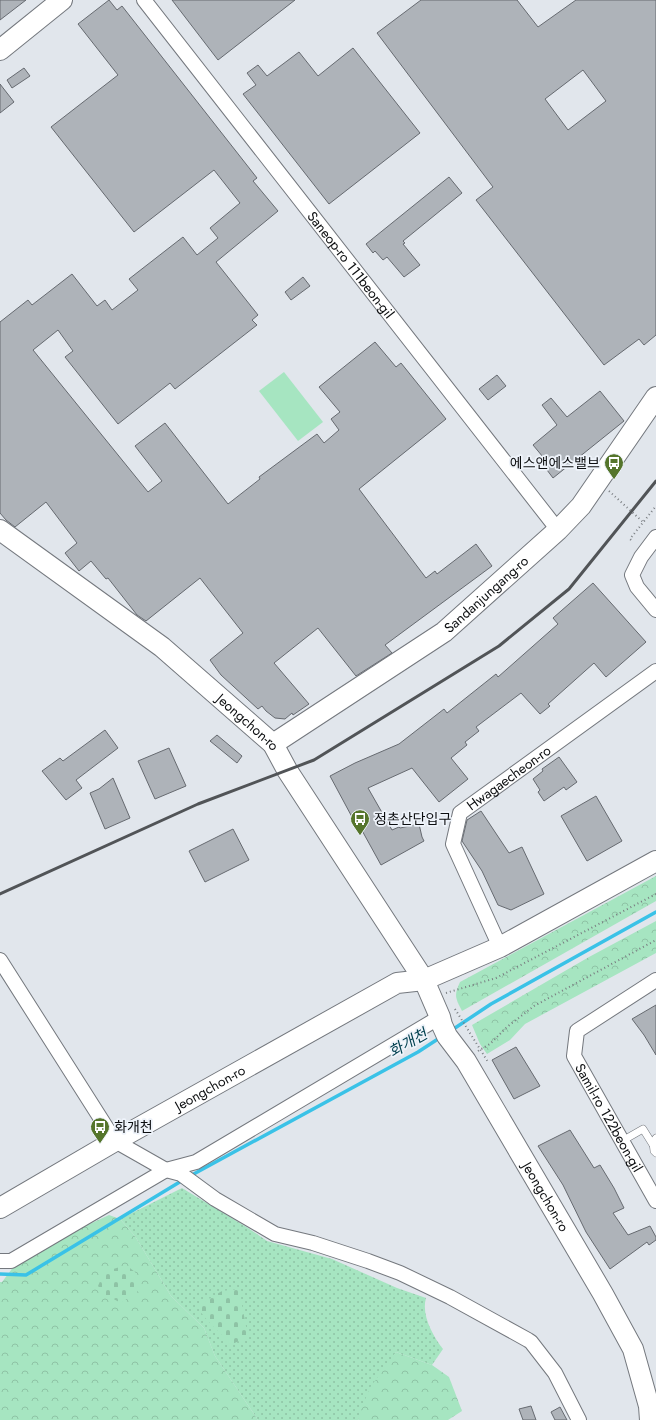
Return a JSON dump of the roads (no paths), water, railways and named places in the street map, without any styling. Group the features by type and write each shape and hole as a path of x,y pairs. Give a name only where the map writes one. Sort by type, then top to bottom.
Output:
{"main road":[{"path":"0,50 62,0"},
{"name":"Sandanjungang-ro","path":"273,744 444,632 558,530 581,506 656,398"},
{"name":"Jeongchon-ro","path":"0,530 162,648 273,744 287,770 424,980 443,1017 474,1051 633,1349 649,1406 650,1420"},
{"path":"424,980 500,947 656,861"},
{"name":"Jeongchon-ro","path":"0,1208 115,1141 397,983 424,980"}],"street":[{"name":"Saneop-ro 111beon-gil","path":"144,0 558,530"},
{"path":"656,537 641,557 632,575 637,587 656,610"},
{"name":"Hwagaecheon-ro","path":"500,947 453,844 460,813 656,671"},
{"path":"0,960 115,1141 166,1170 181,1174 215,1199 275,1234 313,1243 400,1273 450,1297 528,1340 555,1372 579,1420"},
{"name":"Samil-ro 122beon-gil","path":"656,980 577,1031 574,1056 656,1201"},
{"path":"0,1261 11,1261 166,1170 196,1162 443,1017"}],"lane":[{"path":"622,1141 643,1129 656,1153"},
{"path":"653,1145 656,1138"}],"waterway":[{"name":"화개천","path":"452,1030 491,1004 656,912"},
{"name":"화개천","path":"190,1176 418,1052 441,1037"},
{"name":"화개천","path":"0,1274 26,1275 183,1180"}],"railway":[{"path":"0,894 198,804 314,760 499,646 569,589 656,481"}],"place":[{"name":"에스앤에스밸브","path":"614,480"},
{"name":"정촌산단입구","path":"360,836"},
{"name":"화개천","path":"100,1144"}]}
